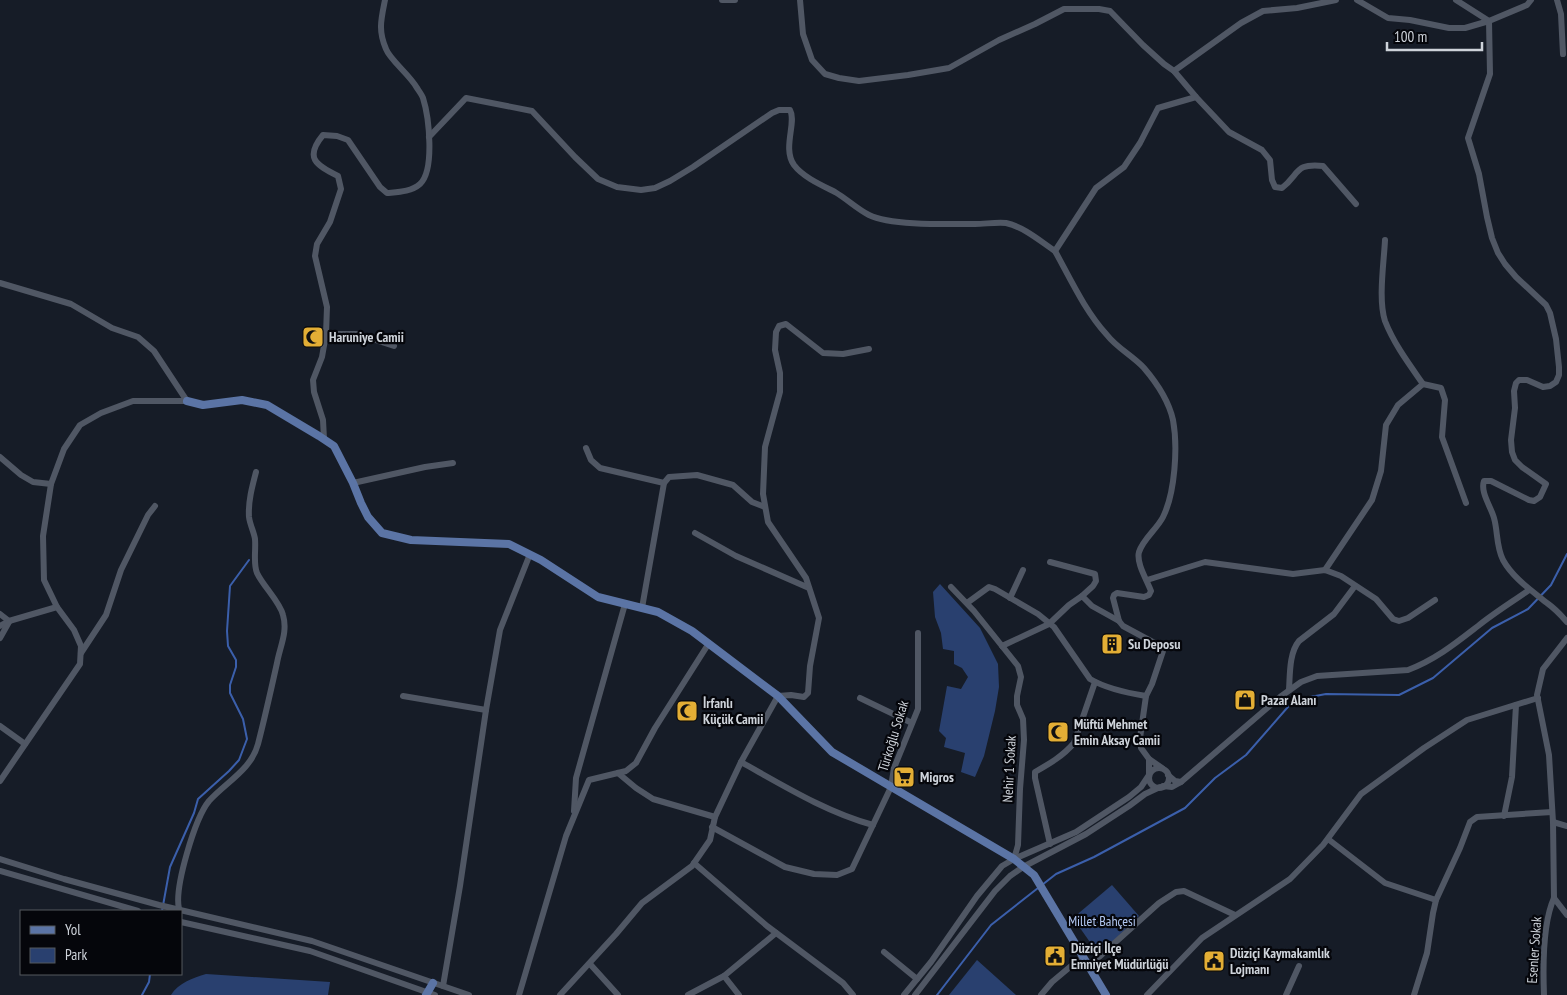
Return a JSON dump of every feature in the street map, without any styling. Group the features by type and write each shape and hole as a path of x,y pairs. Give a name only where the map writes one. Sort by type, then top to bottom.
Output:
{"main road":[{"path":"188,401 203,405 242,400 267,405 324,439 334,446 354,483 368,517 382,533 411,540 509,544 541,560 598,597 658,612 692,631 778,696 832,752 1014,859 1034,875 1106,995"},
{"path":"429,994 433,983"}],"street":[{"path":"324,439 323,420 314,392 313,380 322,357 326,334 327,307 315,256 317,244 330,222 341,189 338,176 322,168 314,161 313,154 317,142 323,135 337,136 348,140 380,187 387,193 412,190 421,183 427,172 430,155 423,98 410,78 387,52 383,42 380,27 385,0"},
{"path":"722,0 735,0"},
{"path":"800,0 803,34 812,60 825,74 839,78 859,80 908,75 949,68 999,40 1064,9 1100,9 1110,11 1143,46 1174,71 1229,132 1262,150 1270,160 1272,180 1276,187 1282,188 1302,168 1310,165 1322,166 1356,204"},
{"path":"1174,71 1241,23 1263,11 1297,8 1336,0"},
{"path":"1357,0 1388,18 1410,20 1449,28 1465,28 1489,21 1526,5 1531,0"},
{"path":"1456,0 1489,21"},
{"path":"1557,0 1561,14 1563,54"},
{"path":"1489,21 1490,74 1468,138 1479,174 1487,217 1498,253 1516,277 1546,305 1550,313 1554,330 1559,375 1556,382 1550,386 1543,387 1527,380 1519,380 1514,390 1515,408 1511,440 1512,452 1515,460 1522,467 1546,484 1540,497 1534,501 1529,500 1491,481 1484,481 1483,485 1495,519 1497,542 1502,559 1510,571 1567,622"},
{"path":"1055,251 1096,188 1124,167 1140,143 1158,108 1196,97"},
{"path":"429,137 466,98 532,111 598,179 617,187 641,190 655,188 670,181 772,113 779,110 790,110 793,115 789,134 790,158 795,166 806,176 842,196 870,216 888,221 945,224 1005,223 1019,228 1055,251 1086,306 1107,336 1144,368 1164,397 1173,420 1176,453 1167,504 1155,530 1139,552 1140,563 1151,591 1149,595 1144,597 1114,594 1119,621"},
{"path":"1385,240 1382,304 1385,320 1398,347 1422,384 1442,388 1445,400 1442,437 1466,503"},
{"path":"0,283 71,304 112,328 138,337 154,350 188,401"},
{"path":"560,995 590,964 642,903 694,863 710,840 715,817 741,762 778,696 804,697 808,694 810,666 819,618 806,578 768,522 763,494 764,447 780,392 780,373 774,350 776,332 779,326 786,324 823,353 843,354 869,349"},
{"path":"326,334 357,334 394,346"},
{"path":"1325,570 1372,500 1381,471 1386,425 1398,405 1422,384"},
{"path":"0,781 80,664 81,646 74,630 57,607 44,580 43,536 51,484 64,448 80,425 101,413 133,402 188,401"},
{"path":"586,448 591,460 600,468 664,483"},
{"path":"0,457 21,475 33,482 51,484"},
{"path":"354,483 425,467 453,463"},
{"path":"179,909 177,902 184,863 200,818 209,802 250,762 257,747 277,661 286,632 283,614 256,570 255,538 249,518 250,498 256,472"},
{"path":"642,608 664,483 669,477 697,475 733,485 752,502 765,508"},
{"path":"81,654 106,615 121,570 148,515 155,506"},
{"path":"695,532 736,556 809,588"},
{"path":"443,986 500,630 530,554"},
{"path":"1002,646 1049,624 1093,586 1096,580 1095,574 1050,562"},
{"path":"1147,580 1206,562 1293,574 1325,570 1341,576 1376,599 1394,619 1399,621 1408,618 1435,600"},
{"path":"1010,598 1023,570"},
{"path":"1289,690 1296,644 1334,614 1356,586"},
{"name":"Nehir 1 Sokak","path":"951,587 1018,666 1021,677 1017,704 1023,719 1024,740 1018,845 1014,859"},
{"path":"966,603 989,588 995,589 1038,614 1054,627 1090,680 1128,693 1146,696"},
{"path":"1149,759 1151,784 1156,787 1172,787 1181,782 1289,690 1301,682 1317,676 1408,670 1454,645 1479,625 1532,591"},
{"path":"1082,596 1092,606 1119,621 1123,626 1162,647 1163,651 1146,696 1140,738 1141,748 1149,759 1167,772 1168,776 1175,781 1181,782"},
{"path":"574,818 576,778 625,604"},
{"path":"0,626 10,621 57,607"},
{"path":"0,614 10,621"},
{"path":"0,638 10,621"},
{"name":"Türkoğlu Sokak","path":"712,827 785,867 814,874 837,875 852,869 891,787 894,768 918,709 918,633"},
{"path":"1567,638 1543,669 1537,695 1549,755 1553,822 1554,898 1567,915"},
{"path":"518,995 566,836 589,780 626,771 636,763 655,728 708,643"},
{"path":"1050,844 1035,772 1051,763 1074,743 1095,682"},
{"path":"403,696 486,710"},
{"path":"860,698 912,723"},
{"path":"1147,995 1202,938 1290,879 1328,839 1361,794 1424,748 1467,720 1538,698"},
{"path":"1504,816 1512,777 1516,705"},
{"path":"0,726 25,744"},
{"path":"741,762 830,811 873,825"},
{"path":"904,995 931,962 976,896 1002,866 1076,832 1129,797 1141,787 1153,770 1162,768"},
{"path":"618,773 653,800 715,817"},
{"path":"915,995 995,891 1010,876 1023,867 1086,834 1145,794 1161,787 1167,782 1168,776"},
{"path":"1414,995 1427,953 1436,900 1470,822 1477,817 1552,812"},
{"path":"1553,822 1567,826"},
{"path":"1328,839 1385,883 1436,900"},
{"path":"0,859 159,905 312,941 469,995"},
{"path":"694,863 776,933 843,983 853,995"},
{"path":"0,871 135,910"},
{"path":"1089,966 1159,903 1176,892 1184,891 1235,915"},
{"name":"Esenler Sokak","path":"1544,995 1546,931 1550,907 1554,898"},
{"path":"182,922 310,951 429,994"},
{"path":"688,995 724,976 776,933"},
{"path":"884,952 917,980"},
{"path":"1041,995 1052,982 1083,956"},
{"path":"590,964 618,995"},
{"path":"1286,995 1299,966"},
{"path":"724,976 739,995"}],"green space":[{"path":"940,584 980,628 998,664 999,687 995,711 984,756 975,777 961,772 965,753 944,747 946,738 939,731 947,686 961,689 968,677 962,668 954,664 954,651 943,649 941,633 935,617 933,592"},
{"name":"Millet Bahçesi","path":"1112,885 1139,916 1099,955 1073,918"},
{"path":"977,960 1016,995 949,995"},
{"path":"206,974 330,982 328,995 171,995 182,984"}],"waterway":[{"path":"1042,885 1056,874 1094,857 1185,808 1215,778 1246,755 1294,700 1326,694 1399,695 1433,678 1492,628 1528,609 1551,585 1567,554"},
{"path":"162,910 170,867 194,813 198,799 239,760 247,739 243,719 230,693 236,660 228,646 227,631 230,586 249,560"},
{"path":"937,995 991,925 1038,888"},
{"path":"142,995 149,982 150,975"}],"place":[{"name":"Haruniye Camii","path":"313,337"},
{"name":"Su Deposu","path":"1112,644"},
{"name":"Pazar Alanı","path":"1245,700"},
{"name":"İrfanlı Küçük Camii","path":"687,711"},
{"name":"Müftü Mehmet Emin Aksay Camii","path":"1058,732"},
{"name":"Migros","path":"904,777"},
{"name":"Düziçi İlçe Emniyet Müdürlüğü","path":"1055,956"},
{"name":"Düziçi Kaymakamlık Lojmanı","path":"1214,961"}]}
